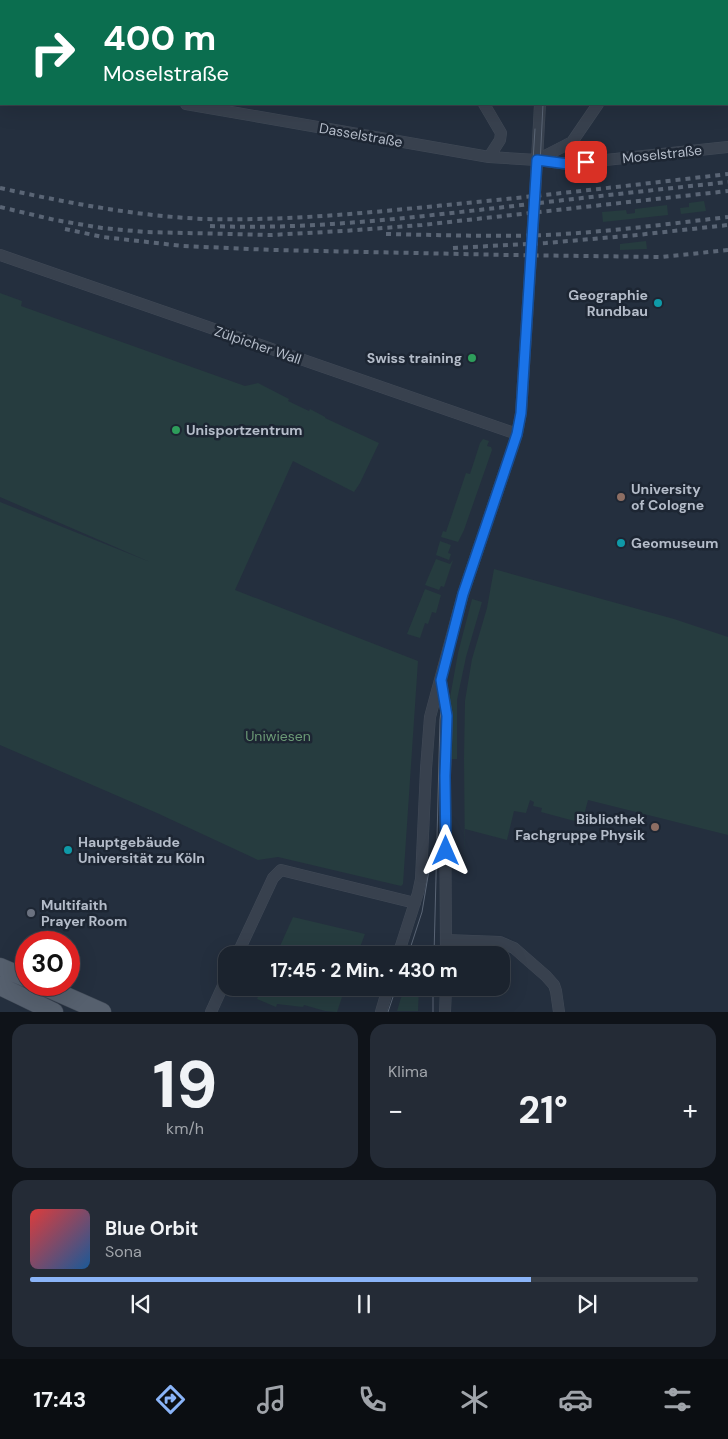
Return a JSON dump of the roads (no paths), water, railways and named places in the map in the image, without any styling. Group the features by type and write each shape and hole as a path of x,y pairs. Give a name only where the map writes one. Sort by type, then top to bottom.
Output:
{"main road":[{"path":"0,967 15,973"},
{"path":"0,986 54,1012"},
{"path":"66,996 102,1012"}],"street":[{"name":"Dasselstraße","path":"197,105 243,109 489,157 537,160"},
{"path":"485,105 502,134 489,157"},
{"path":"401,946 421,879 430,717 468,578 517,434 521,413 540,105"},
{"path":"537,160 572,142 597,105"},
{"name":"Moselstraße","path":"537,160 568,164 728,147"},
{"name":"Zülpicher Wall","path":"0,255 517,434"},
{"path":"441,680 447,716 445,776 446,946"},
{"path":"241,946 274,878 281,870 415,902"},
{"path":"446,940 500,942 514,948 554,985 559,1012"},
{"path":"211,1012 218,996"},
{"path":"381,1012 386,996"},
{"path":"446,996 446,1012"}],"tram line":[{"path":"434,946 440,720 445,672 473,571 516,446 524,414 529,361 535,223 543,105"},
{"path":"530,209 535,129"},
{"path":"520,378 523,341"},
{"path":"411,946 422,912 429,870"},
{"path":"388,1012 393,996"},
{"path":"433,996 433,1012"}],"railway":[{"path":"0,188 77,204 153,215 205,219 266,219 416,208 728,174"},
{"path":"210,226 247,227 358,222 728,182"},
{"path":"0,207 55,220 102,228 145,232 271,235 422,225 728,191"},
{"path":"386,234 486,236 569,234 728,217"},
{"path":"453,248 546,243 728,225"},
{"path":"65,229 103,237 183,246 273,250 662,257 728,250"}],"place":[{"name":"Geographie Rundbau","path":"658,303"},
{"name":"Swiss training","path":"472,358"},
{"name":"Unisportzentrum","path":"176,430"},
{"name":"University of Cologne","path":"621,497"},
{"name":"Geomuseum","path":"621,543"},
{"name":"Bibliothek Fachgruppe Physik","path":"655,827"},
{"name":"Hauptgebäude Universität zu Köln","path":"68,850"},
{"name":"Multifaith Prayer Room","path":"31,913"}],"park label":[{"name":"Uniwiesen","path":"278,736"}]}
